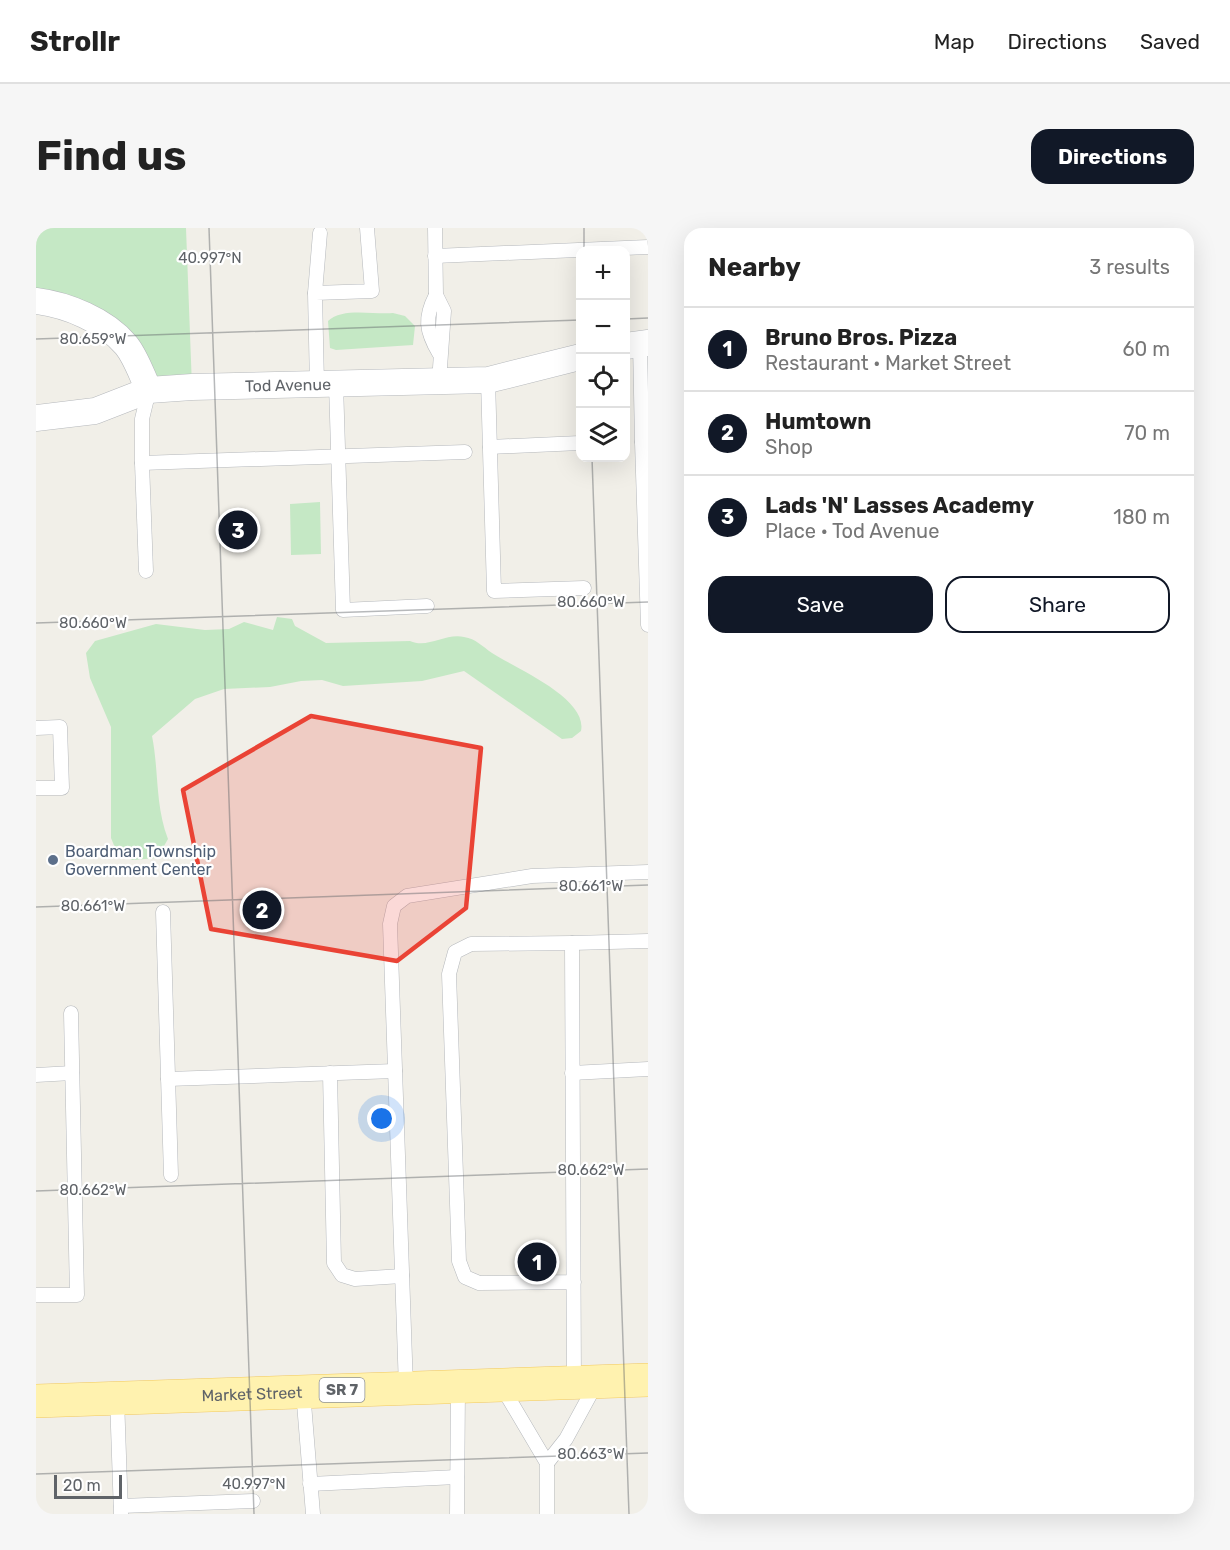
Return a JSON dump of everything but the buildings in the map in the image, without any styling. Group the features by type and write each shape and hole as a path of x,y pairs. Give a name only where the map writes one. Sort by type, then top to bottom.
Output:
{"main road":[{"name":"Market Street","path":"36,1401 648,1380"}],"street":[{"path":"36,300 52,303 87,316 115,333 128,347 148,390"},
{"name":"Tod Avenue","path":"36,418 95,411 148,390 488,380 576,358"}],"lane":[{"path":"315,293 372,291 367,228"},
{"path":"435,228 436,295 430,307 428,334 439,353 439,382"},
{"path":"320,233 315,293 326,384 338,456 343,610 427,606"},
{"path":"435,256 648,248"},
{"path":"638,344 645,441 647,625"},
{"path":"488,380 494,591 584,588"},
{"path":"146,571 142,419 148,390"},
{"path":"490,447 576,443"},
{"path":"142,463 465,452"},
{"path":"36,728 60,727 62,788 36,788"},
{"path":"406,1388 390,924 394,906 407,896 532,876 648,872"},
{"path":"163,912 171,1175"},
{"path":"574,1282 479,1283 465,1277 459,1261 449,974 455,952 471,944 648,941"},
{"path":"547,1463 566,1439 585,1383 574,1282 572,943"},
{"path":"36,1295 77,1295 71,1013"},
{"path":"572,1073 648,1069"},
{"path":"168,1079 395,1071"},
{"path":"36,1075 72,1073"},
{"path":"330,1073 334,1263 342,1275 355,1279 402,1276"},
{"path":"502,1386 547,1463 547,1514"},
{"path":"457,1514 458,1387"},
{"path":"303,1391 313,1514"},
{"path":"117,1398 121,1510 253,1501"},
{"path":"310,1484 457,1477"}],"highlighted area":[{"path":"311,716 481,748 466,908 397,961 211,929 183,790"}],"green space":[{"path":"36,228 186,228 192,387 149,390 128,347 36,301"},
{"path":"350,313 393,313 405,316 415,326 413,345 336,350 330,348 328,321 334,317"},
{"path":"320,502 321,554 291,555 290,504"},
{"path":"277,617 292,619 295,626 326,643 410,641 423,643 457,636 472,639 548,685 562,696 573,707 580,719 581,731 572,738 562,739 464,671 422,681 343,686 322,680 301,681 270,687 224,689 195,699 152,736 159,801 168,839 157,858 133,860 118,855 111,838 111,727 90,678 86,653 95,641 156,624 205,630 229,629 244,622 273,630"}],"place":[{"name":"Lads 'N' Lasses Academy","path":"238,530"},
{"name":"Boardman Township Government Center","path":"53,860"},
{"name":"Humtown","path":"262,910"},
{"name":"Bruno Bros. Pizza","path":"537,1262"}]}
